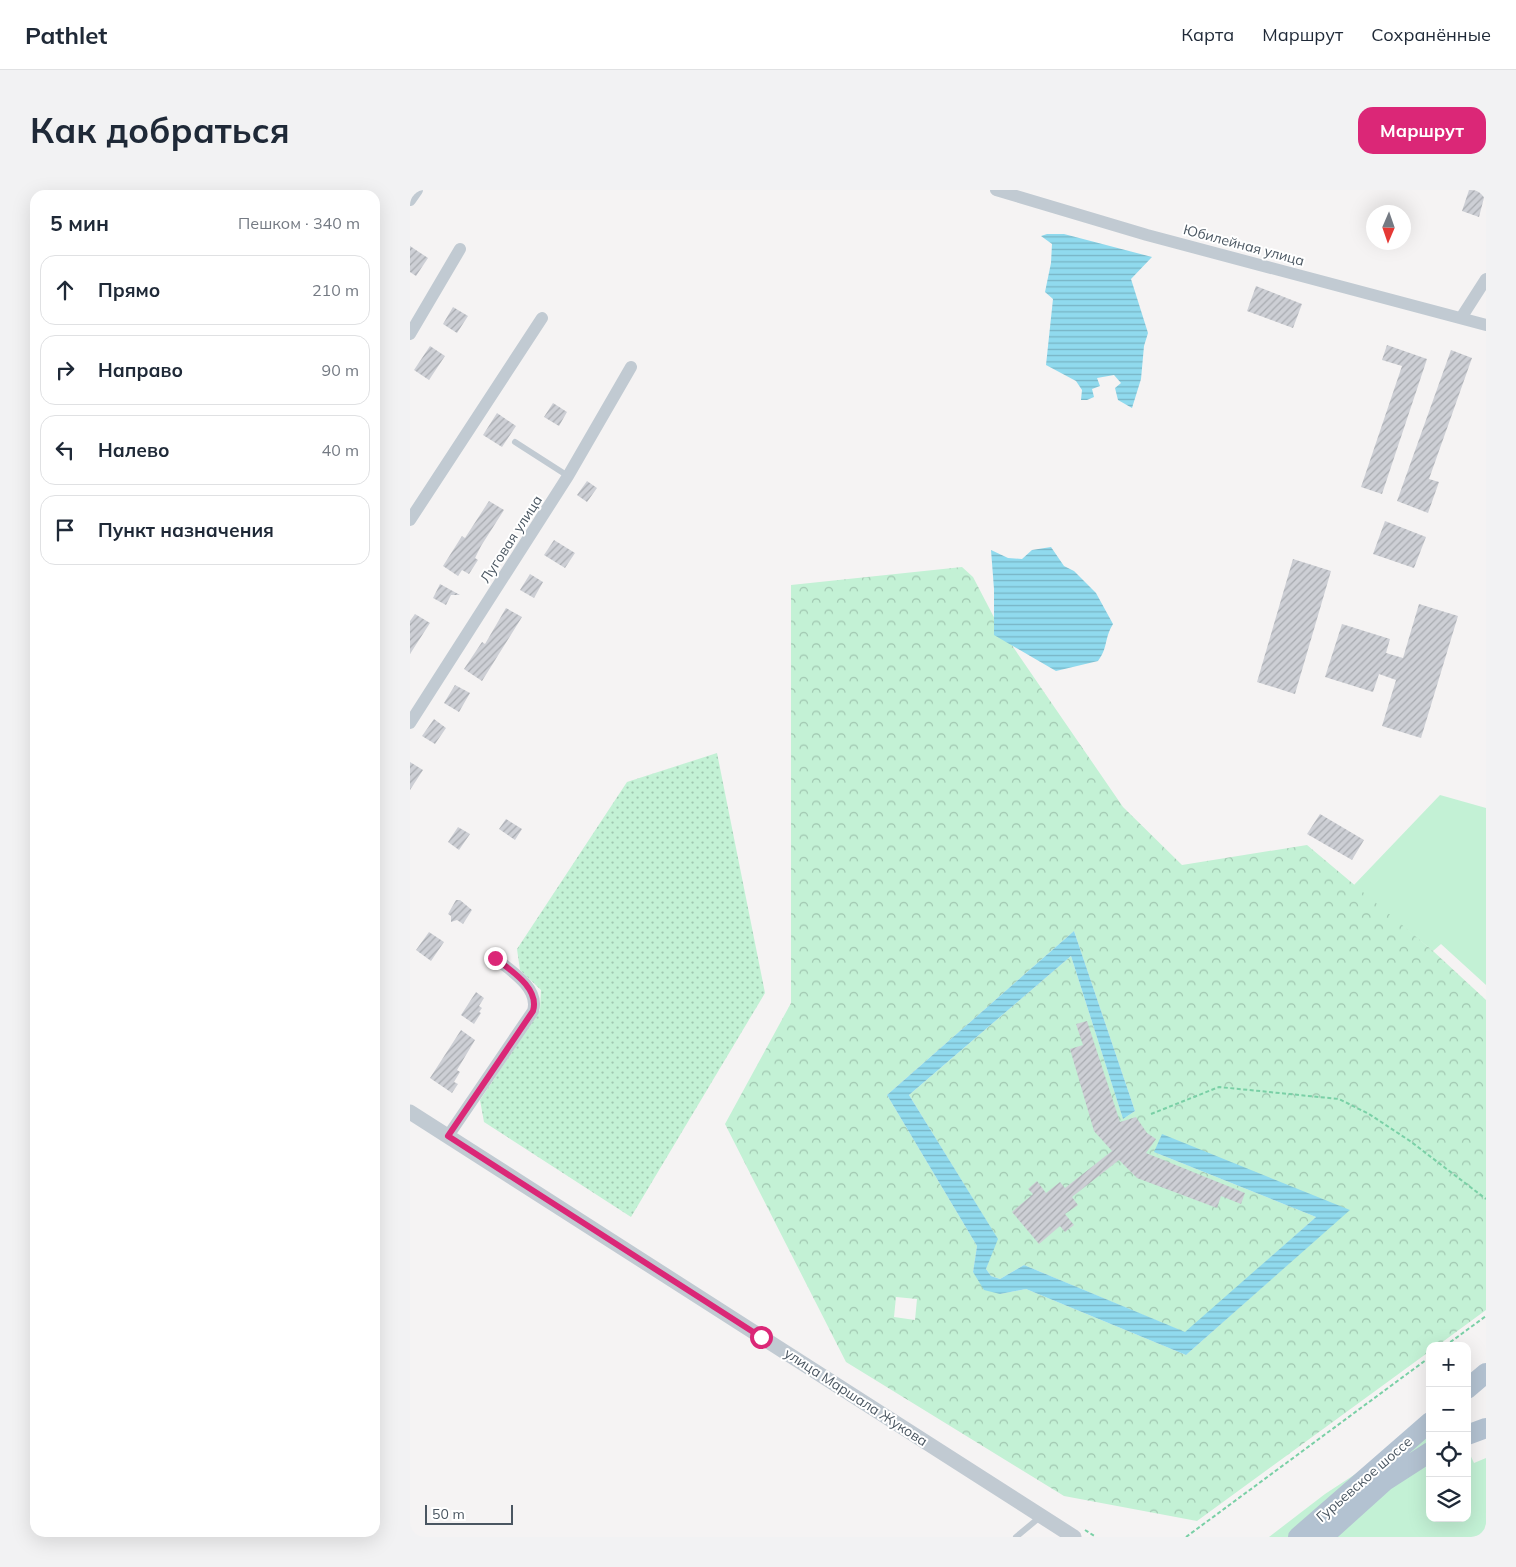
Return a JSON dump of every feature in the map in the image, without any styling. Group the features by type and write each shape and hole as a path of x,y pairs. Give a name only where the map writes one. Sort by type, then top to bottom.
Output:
{"main road":[{"path":"1469,1387 1486,1373"},
{"name":"Гурьевское шоссе","path":"1298,1537 1426,1425"},
{"path":"1471,1434 1486,1428"},
{"path":"1323,1537 1385,1481 1426,1455"}],"street":[{"path":"410,200 417,190"},
{"name":"Юбилейная улица","path":"996,190 1156,237 1486,325"},
{"path":"410,334 460,249"},
{"path":"1461,318 1486,279"},
{"path":"410,520 542,318"},
{"name":"Луговая улица","path":"410,723 568,476 631,367"},
{"path":"448,1136 533,1011 536,1003 532,993 518,976 495,958"},
{"name":"улица Маршала Жукова","path":"410,1112 1074,1537"}],"lane":[{"path":"515,442 568,476"},
{"path":"1016,1537 1042,1516"}],"path":[{"path":"1151,1114 1218,1087 1339,1100 1369,1114 1410,1141 1486,1199"},
{"path":"1450,1342 1486,1316"},
{"path":"1186,1537 1426,1360"}],"green space":[{"path":"962,567 973,577 998,625 1123,807 1182,865 1307,845 1433,951 1486,1000 1486,1310 1442,1342 1426,1342 1426,1354 1197,1521 1064,1496 846,1362 725,1124 791,1003 791,585","holes":["1074,931 1135,1111 1123,1119 1071,956 909,1095 997,1238 986,1269 991,1276 1000,1279 1024,1265 1186,1333 1316,1217 1154,1152 1349,1210 1186,1355 1026,1289 1000,1294 973,1272 977,1246 887,1095","896,1297 917,1299 915,1320 894,1317"]},
{"path":"717,753 765,993 631,1217 484,1122 480,1100 540,1010 541,990 520,970 517,949 627,782"},
{"path":"1440,795 1486,808 1486,985 1441,944 1433,951 1353,886"},
{"path":"1426,1431 1426,1522 1471,1522 1471,1457 1474,1463 1486,1458 1486,1537 1269,1537 1325,1494 1418,1433"}],"water":[{"path":"1064,234 1152,257 1131,279 1148,333 1144,346 1141,379 1132,408 1118,400 1115,388 1121,383 1114,375 1097,378 1100,386 1092,389 1094,397 1081,400 1082,390 1076,381 1046,365 1053,299 1045,292 1051,263 1052,244 1041,236"},
{"path":"1051,547 1064,566 1074,571 1096,593 1113,624 1098,661 1056,671 994,635 994,589 991,550 1008,558 1022,559 1032,550"},
{"path":"1074,931 1135,1111 1123,1119 1071,956 909,1095 998,1239 986,1269 991,1276 1000,1279 1024,1265 1185,1332 1316,1217 1154,1152 1162,1134 1350,1210 1186,1355 1026,1289 1000,1294 984,1290 973,1272 977,1246 887,1095"}],"building":[{"path":"1469,190 1486,190 1479,217 1462,211"},
{"path":"410,246 428,258 416,276 410,272"},
{"path":"1256,286 1302,304 1293,328 1247,311"},
{"path":"453,307 468,316 457,333 443,324"},
{"path":"1387,345 1427,359 1382,494 1361,487 1402,366 1382,360"},
{"path":"430,346 445,356 429,380 414,370"},
{"path":"1451,350 1472,358 1429,479 1439,482 1428,513 1397,501"},
{"path":"553,403 567,412 559,426 544,417"},
{"path":"497,413 516,426 502,447 483,435"},
{"path":"587,481 597,488 587,502 577,495"},
{"path":"489,501 504,510 481,546 475,558 478,560 469,574 462,570 458,576 443,566 462,536 465,538"},
{"path":"1385,521 1426,537 1414,568 1373,554"},
{"path":"554,540 575,553 565,568 544,555"},
{"path":"1293,559 1331,571 1295,694 1257,682"},
{"path":"530,574 543,582 534,598 520,590"},
{"path":"440,584 460,595 451,595 446,605 433,598"},
{"path":"1419,604 1458,616 1421,738 1382,726 1396,680 1379,674 1373,692 1325,677 1342,624 1390,639 1386,653 1403,658"},
{"path":"506,608 522,617 482,681 464,669 482,642 485,644"},
{"path":"415,614 430,623 410,654 410,621"},
{"path":"455,685 470,693 459,712 444,703"},
{"path":"434,719 446,728 435,744 422,736"},
{"path":"410,762 423,770 410,790"},
{"path":"1320,814 1364,840 1352,860 1307,834"},
{"path":"506,819 522,829 515,840 499,829"},
{"path":"458,827 470,834 459,850 448,842"},
{"path":"456,900 460,900 472,910 463,924 457,920 451,922 451,916 448,914"},
{"path":"429,932 444,942 431,961 416,950"},
{"path":"476,992 484,998 479,1006 482,1008 479,1012 481,1013 474,1024 461,1015"},
{"path":"1087,1021 1120,1122 1136,1117 1147,1133 1156,1139 1146,1153 1245,1193 1241,1204 1221,1196 1217,1208 1137,1178 1119,1160 1072,1197 1078,1205 1065,1214 1074,1225 1065,1232 1060,1226 1039,1244 1012,1212 1033,1194 1028,1189 1037,1181 1046,1193 1060,1182 1065,1188 1112,1151 1094,1131 1070,1049 1083,1045 1076,1024"},
{"path":"461,1030 475,1040 457,1070 460,1072 454,1082 458,1084 452,1093 430,1078"}],"route":[{"path":"495,958 518,976 532,993 536,1003 533,1011 448,1136 761,1337"}]}
